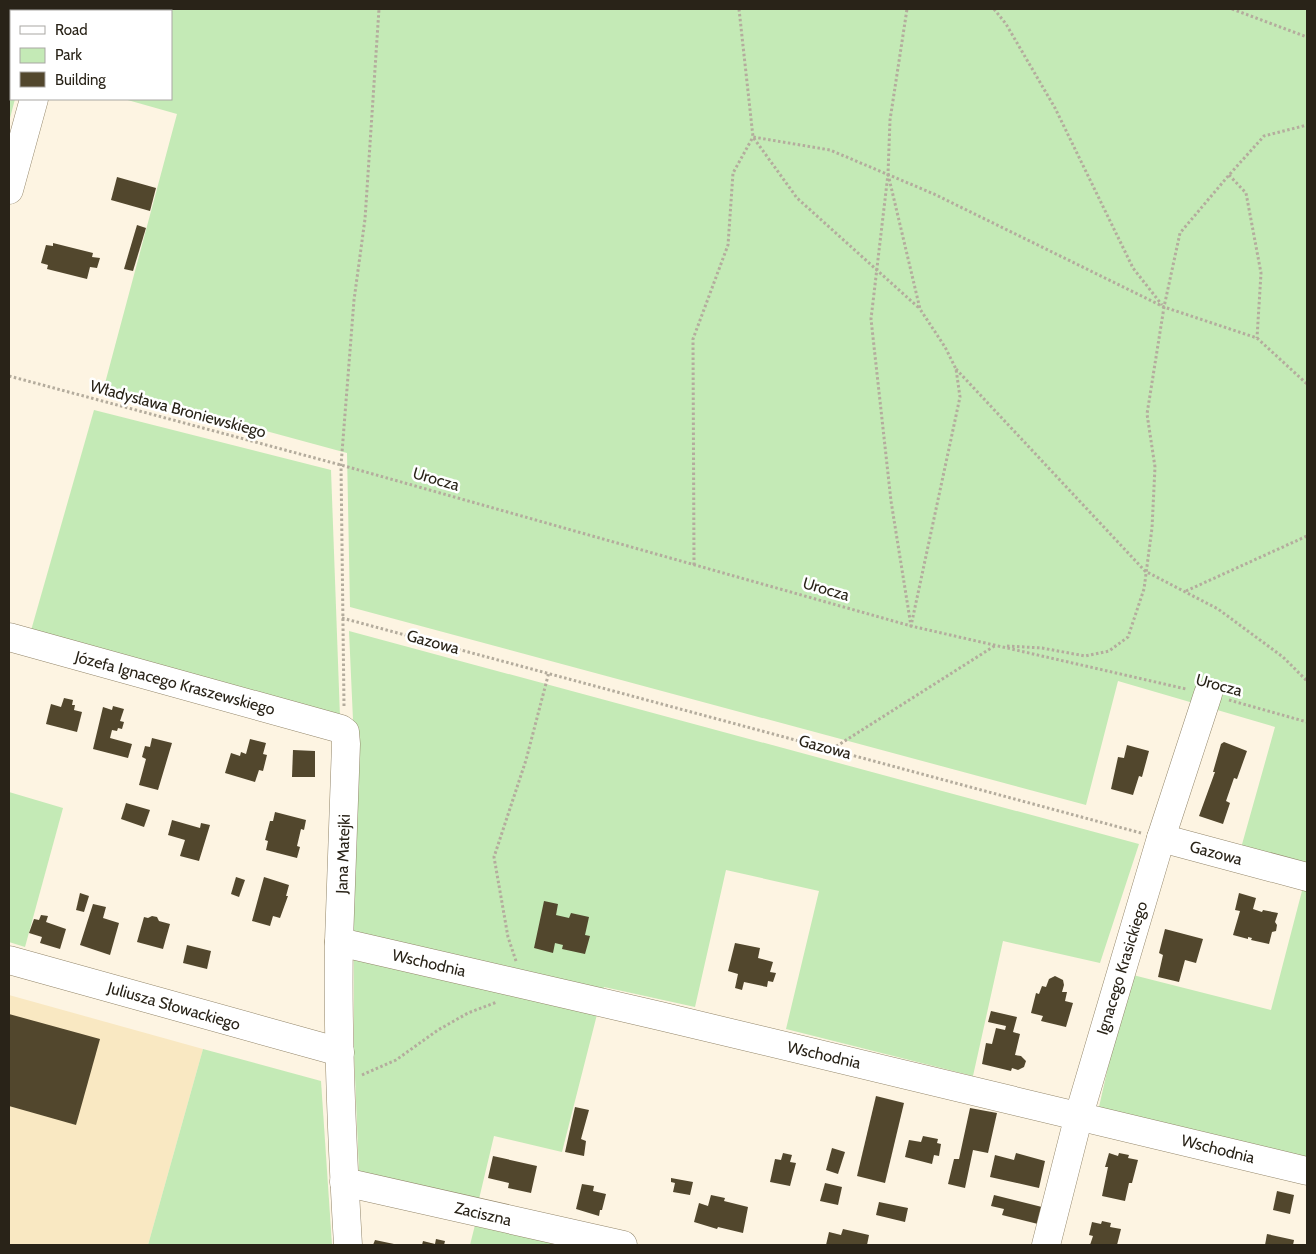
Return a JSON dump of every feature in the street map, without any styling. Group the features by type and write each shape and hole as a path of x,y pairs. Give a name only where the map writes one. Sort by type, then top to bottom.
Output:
{"street":[{"path":"9,190 34,100"},
{"name":"Józefa Ignacego Kraszewskiego","path":"9,637 341,728"},
{"name":"Ignacego Krasickiego","path":"1046,1245 1079,1115 1161,838 1208,694"},
{"name":"Jana Matejki","path":"341,728 345,732 346,744 340,942 340,1052 348,1245"},
{"name":"Gazowa","path":"1161,838 1307,877"},
{"name":"Wschodnia","path":"340,942 1079,1115 1307,1171"},
{"name":"Juliusza Słowackiego","path":"9,960 340,1052"},
{"name":"Zaciszna","path":"344,1182 623,1245"}],"path":[{"path":"341,728 345,720 341,465 354,300 365,219 379,9"},
{"path":"739,9 754,137 798,198 920,309 945,347 956,369 1145,571 1226,614 1283,657 1307,682"},
{"path":"907,9 890,120 888,174 871,319 891,501 911,626"},
{"path":"994,9 1006,24 1055,108 1133,268 1164,307"},
{"path":"1232,9 1307,37"},
{"path":"832,749 996,645 1042,648 1085,656 1109,651 1128,637 1144,589 1152,528 1155,467 1147,414 1164,307 1180,233 1264,136 1307,125"},
{"path":"754,137 830,150 934,194 1164,307 1257,338 1307,384"},
{"path":"694,565 693,339 728,245 734,173 754,137"},
{"path":"888,174 920,309"},
{"path":"1229,175 1246,193 1261,273 1257,338"},
{"path":"911,626 960,397 956,369"},
{"name":"Władysława Broniewskiego","path":"9,376 341,465"},
{"name":"Urocza","path":"341,465 911,626 1208,694 1307,722"},
{"path":"1186,592 1307,536"},
{"name":"Gazowa","path":"342,618 549,672 1161,838"},
{"path":"341,1084 396,1060 438,1030 468,1013 500,1001 525,985 508,937 494,857 526,760 549,672"}],"shaded area":[{"path":"9,995 203,1049 148,1245 9,1245"}],"green space":[{"path":"9,9 41,9 10,10 10,100 15,100 9,122"},
{"path":"1307,9 1307,866 1241,848 1275,727 1118,681 1086,805 350,607 347,453 104,387 177,114 128,100 172,100 172,10 70,10"},
{"path":"94,410 331,470 340,717 30,634"},
{"path":"349,631 1139,844 1100,963 1003,941 973,1076 786,1029 819,891 726,870 695,1007 604,987 562,1152 494,1136 479,1199 359,1173 354,1052 353,720"},
{"path":"9,792 63,808 25,947 9,942"},
{"path":"1303,887 1307,888 1307,1159 1099,1107 1129,974 1271,1010"},
{"path":"203,1049 321,1081 332,1245 148,1245"},
{"path":"476,1221 581,1245 470,1245"}],"building":[{"path":"117,177 156,188 150,211 111,200"},
{"path":"137,225 146,228 133,271 124,269"},
{"path":"53,243 93,253 92,257 100,258 97,268 90,267 87,279 47,269 48,265 41,263 46,245 53,246"},
{"path":"64,698 73,700 74,710 82,712 77,732 46,724 51,704 61,707"},
{"path":"113,706 124,709 120,721 124,722 122,729 112,730 110,738 132,744 128,758 93,749 103,707 112,710"},
{"path":"152,738 172,743 158,790 139,785 146,759 142,757 145,746 150,747"},
{"path":"250,739 266,743 263,754 267,755 263,771 259,770 255,782 225,773 231,753 240,756 241,752 246,754"},
{"path":"1224,742 1247,751 1237,779 1234,778 1226,801 1230,803 1223,824 1199,816 1215,772 1213,772 1221,744"},
{"path":"1127,745 1149,751 1142,777 1139,776 1133,795 1111,789 1118,757 1124,758"},
{"path":"293,750 315,751 315,777 292,777"},
{"path":"126,803 150,810 144,827 121,819"},
{"path":"275,812 306,820 304,830 301,829 297,846 300,847 297,858 266,850 268,841 265,840 270,821 273,821"},
{"path":"172,820 200,828 201,823 210,825 199,861 180,856 185,840 168,835"},
{"path":"236,877 245,880 239,897 231,894"},
{"path":"264,877 289,885 286,896 288,896 280,918 273,916 270,926 252,921"},
{"path":"80,893 89,896 84,912 76,910"},
{"path":"1239,893 1256,898 1253,909 1262,912 1263,910 1278,913 1275,922 1277,925 1276,931 1272,932 1269,944 1251,940 1252,938 1248,937 1248,939 1233,935 1240,911 1235,910"},
{"path":"544,901 558,904 556,915 569,918 571,913 589,917 585,935 590,936 585,954 562,949 563,945 555,943 553,953 534,948"},
{"path":"93,904 106,907 103,918 119,923 110,955 80,945"},
{"path":"41,915 48,916 46,922 66,929 60,949 40,943 42,937 29,933 34,919 39,920"},
{"path":"144,917 157,917 159,921 170,924 163,949 137,942"},
{"path":"1165,929 1203,939 1196,963 1185,960 1179,982 1158,977 1163,955 1159,953"},
{"path":"735,943 760,948 758,958 773,962 770,972 776,973 773,982 768,981 767,987 744,982 742,990 735,988 738,974 728,971"},
{"path":"187,945 211,951 207,969 183,963"},
{"path":"1055,976 1063,980 1062,992 1067,992 1065,1001 1073,1003 1066,1027 1041,1021 1043,1016 1031,1013 1036,993 1039,994 1042,986 1046,987 1049,979"},
{"path":"991,1011 1017,1017 1013,1032 1020,1034 1015,1055 1021,1056 1026,1061 1024,1067 1018,1070 1012,1068 1011,1071 982,1064 986,1043 992,1044 996,1028 1005,1030 1006,1026 988,1022"},
{"path":"9,1014 100,1039 76,1125 9,1106"},
{"path":"876,1096 904,1103 885,1183 857,1176"},
{"path":"575,1107 589,1110 581,1139 586,1141 584,1156 565,1152"},
{"path":"970,1108 997,1113 988,1153 973,1150 965,1188 948,1184 954,1159 959,1159"},
{"path":"923,1136 938,1139 937,1143 941,1144 939,1156 934,1155 932,1164 905,1157 909,1140 921,1142"},
{"path":"832,1148 845,1152 838,1174 826,1170"},
{"path":"783,1153 792,1155 790,1162 796,1163 790,1186 770,1182 775,1159 781,1160"},
{"path":"1016,1153 1045,1161 1039,1188 990,1177 995,1155 1014,1160"},
{"path":"1109,1153 1118,1156 1119,1153 1129,1155 1128,1158 1138,1160 1132,1183 1129,1183 1125,1201 1102,1196 1108,1167 1105,1167"},
{"path":"493,1156 537,1166 531,1193 508,1188 509,1183 488,1178"},
{"path":"671,1178 693,1182 690,1195 673,1192 675,1183 671,1182"},
{"path":"825,1183 842,1187 838,1205 820,1201"},
{"path":"582,1184 594,1186 593,1191 606,1194 599,1216 576,1209"},
{"path":"1277,1191 1294,1195 1290,1214 1273,1210"},
{"path":"711,1195 725,1198 724,1201 748,1207 743,1233 718,1227 717,1229 694,1222 699,1203 708,1206"},
{"path":"994,1195 1042,1207 1038,1224 1002,1215 1004,1209 991,1206"},
{"path":"879,1202 908,1208 905,1222 876,1215"},
{"path":"1102,1221 1111,1223 1110,1227 1121,1229 1117,1245 1090,1245 1093,1236 1089,1235 1092,1222 1101,1224"},
{"path":"843,1229 869,1235 867,1245 826,1245 829,1232 841,1235"},
{"path":"1267,1234 1294,1240 1293,1245 1265,1245"},
{"path":"436,1239 445,1241 444,1245 422,1245 423,1241 435,1244"},
{"path":"375,1240 394,1244 394,1245 373,1245"}]}
